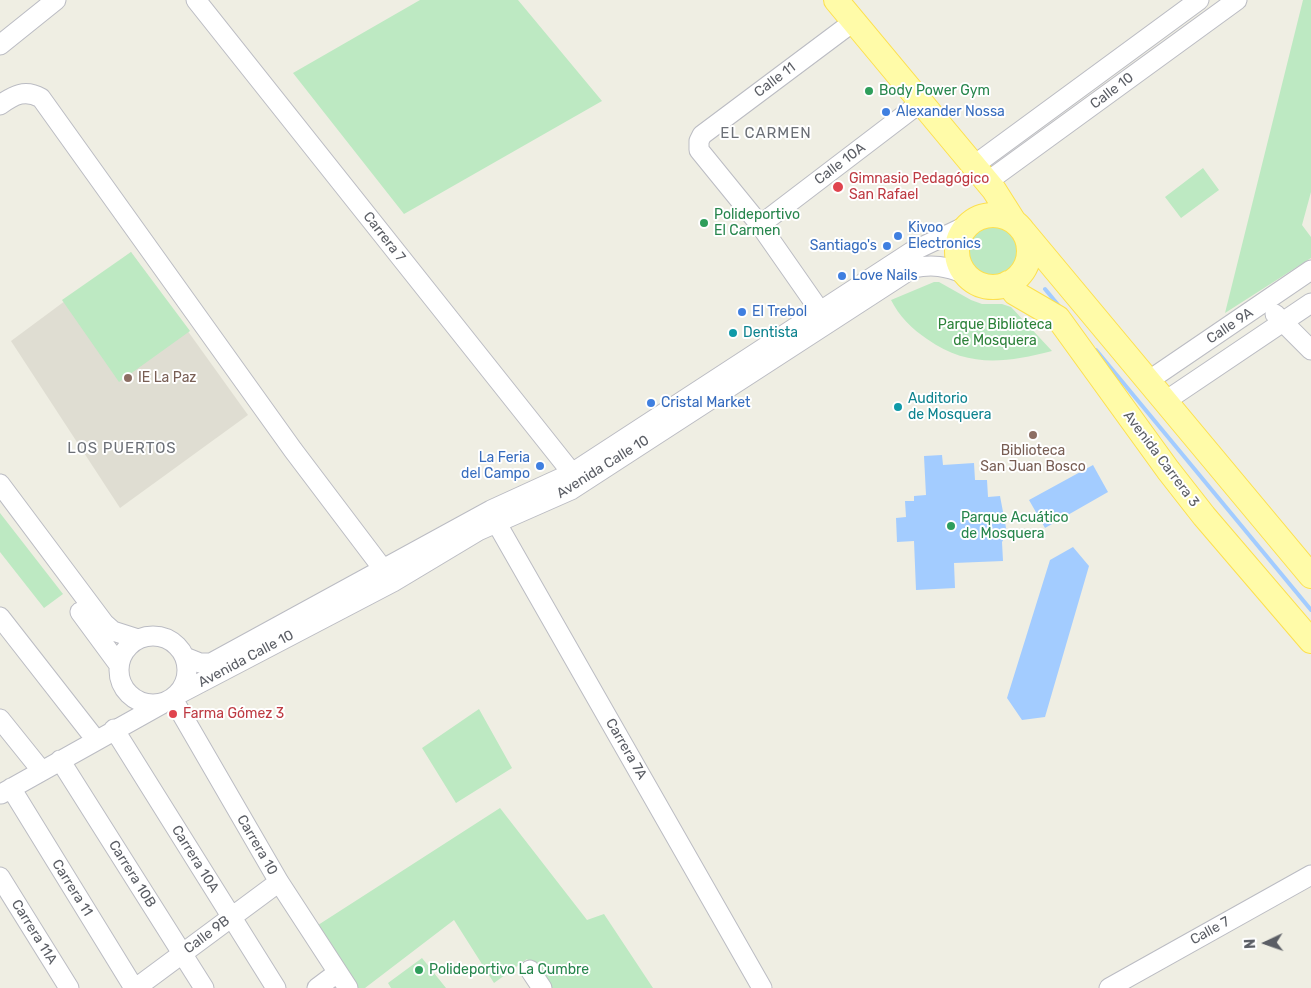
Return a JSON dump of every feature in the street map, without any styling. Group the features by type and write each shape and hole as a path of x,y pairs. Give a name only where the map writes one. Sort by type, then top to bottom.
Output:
{"main road":[{"path":"836,0 985,180 1018,226 1311,576"},
{"path":"977,220 1000,215 1018,226 1029,249 1027,261 1022,272 1008,283 997,287 985,286 974,282 965,274 957,258 960,234 977,220 994,201 985,180"},
{"name":"Avenida Carrera 3","path":"1008,283 1015,293 1058,318 1180,485 1311,641"}],"street":[{"path":"0,45 56,0"},
{"name":"Carrera 7","path":"196,0 572,473"},
{"name":"Calle 10","path":"985,180 1199,0"},
{"name":"Calle 10","path":"985,180 1237,0"},
{"name":"Calle 11","path":"760,225 699,150 699,141 702,135 853,22"},
{"path":"0,105 13,96 24,93 33,93 41,98 271,419 383,569"},
{"name":"Calle 10A","path":"760,225 920,103"},
{"name":"Avenida Calle 10","path":"185,657 200,663 211,663 383,569 494,516 572,473 911,252 977,220"},
{"path":"760,225 820,311"},
{"name":"Avenida Calle 10","path":"60,760 114,729 393,582 494,516 571,490 913,268 926,265 945,266 965,274"},
{"name":"Calle 9A","path":"1148,381 1311,270"},
{"path":"1291,284 1310,305"},
{"path":"1264,302 1311,350"},
{"name":"Calle 9A","path":"1164,402 1310,305"},
{"path":"0,484 119,665"},
{"path":"0,504 104,623 113,631 138,639"},
{"name":"Carrera 7A","path":"494,516 762,988"},
{"path":"0,617 96,740"},
{"path":"160,636 179,647 185,657 187,677 171,699 145,704 130,696 119,676 122,654 138,639 160,636"},
{"name":"Avenida Calle 10","path":"114,729 129,704 130,696"},
{"name":"Carrera 10","path":"171,699 279,882 342,980"},
{"path":"0,718 41,770"},
{"name":"Carrera 10A","path":"114,729 276,988"},
{"path":"6,791 60,760"},
{"name":"Carrera 10B","path":"60,760 204,988"},
{"name":"Carrera 11","path":"6,791 135,988"},
{"name":"Calle 7","path":"1109,988 1311,874"},
{"name":"Carrera 11A","path":"0,877 68,988"},
{"name":"Calle 9B","path":"135,988 279,882"},
{"path":"530,970 542,988"},
{"path":"317,988 342,980"}],"shaded area":[{"name":"IE La Paz","path":"131,252 248,415 120,508 11,341"}],"green space":[{"path":"420,0 518,0 602,101 404,214 293,73"},
{"path":"1303,0 1311,0 1311,192 1302,225 1311,237 1311,258 1225,313"},
{"path":"1203,168 1219,190 1181,218 1165,197"},
{"path":"993,222 1003,224 1012,230 1018,239 1020,249 1018,259 1012,268 1003,274 993,276 983,274 974,268 968,259 966,249 968,239 974,230 983,224"},
{"path":"131,252 190,331 119,382 62,300"},
{"name":"Parque Biblioteca de Mosquera","path":"934,282 939,282 982,304 1002,304 1011,307 1052,351 1018,358 987,360 957,355 942,348 911,326 902,317 891,300"},
{"path":"0,513 63,594 44,608 0,552"},
{"path":"479,709 512,768 456,803 422,748"},
{"path":"500,808 587,920 604,914 653,988 548,988 527,959 494,983 454,920 365,988 354,988 315,927"},
{"name":"Polideportivo La Cumbre","path":"422,958 446,988 391,988 388,983"}],"water":[{"name":"Parque Acuático de Mosquera","path":"942,455 943,465 974,463 975,480 987,480 988,497 1000,496 1007,533 1002,542 1003,561 954,563 955,588 916,590 914,541 897,542 896,518 906,517 905,501 914,501 914,496 926,495 924,456"},
{"path":"1093,465 1108,492 1045,528 1029,500"},
{"path":"1073,547 1089,566 1045,717 1022,720 1007,698 1050,560"}],"waterway":[{"path":"1045,289 1059,306"},
{"path":"1096,350 1311,610"}],"place":[{"name":"Body Power Gym","path":"869,91"},
{"name":"Alexander Nossa","path":"886,112"},
{"name":"Gimnasio Pedagógico San Rafael","path":"838,187"},
{"name":"Polideportivo El Carmen","path":"704,223"},
{"name":"Kivoo Electronics","path":"898,236"},
{"name":"Santiago's","path":"887,246"},
{"name":"Love Nails","path":"842,276"},
{"name":"El Trebol","path":"742,312"},
{"name":"Dentista","path":"733,333"},
{"name":"IE La Paz","path":"128,378"},
{"name":"Cristal Market","path":"651,403"},
{"name":"Auditorio de Mosquera","path":"898,407"},
{"name":"Biblioteca San Juan Bosco","path":"1033,435"},
{"name":"La Feria del Campo","path":"540,466"},
{"name":"Parque Acuático de Mosquera","path":"951,526"},
{"name":"Farma Gómez 3","path":"173,714"},
{"name":"Polideportivo La Cumbre","path":"419,970"}],"district":[{"name":"EL CARMEN","path":"766,134"},
{"name":"LOS PUERTOS","path":"122,449"}]}
